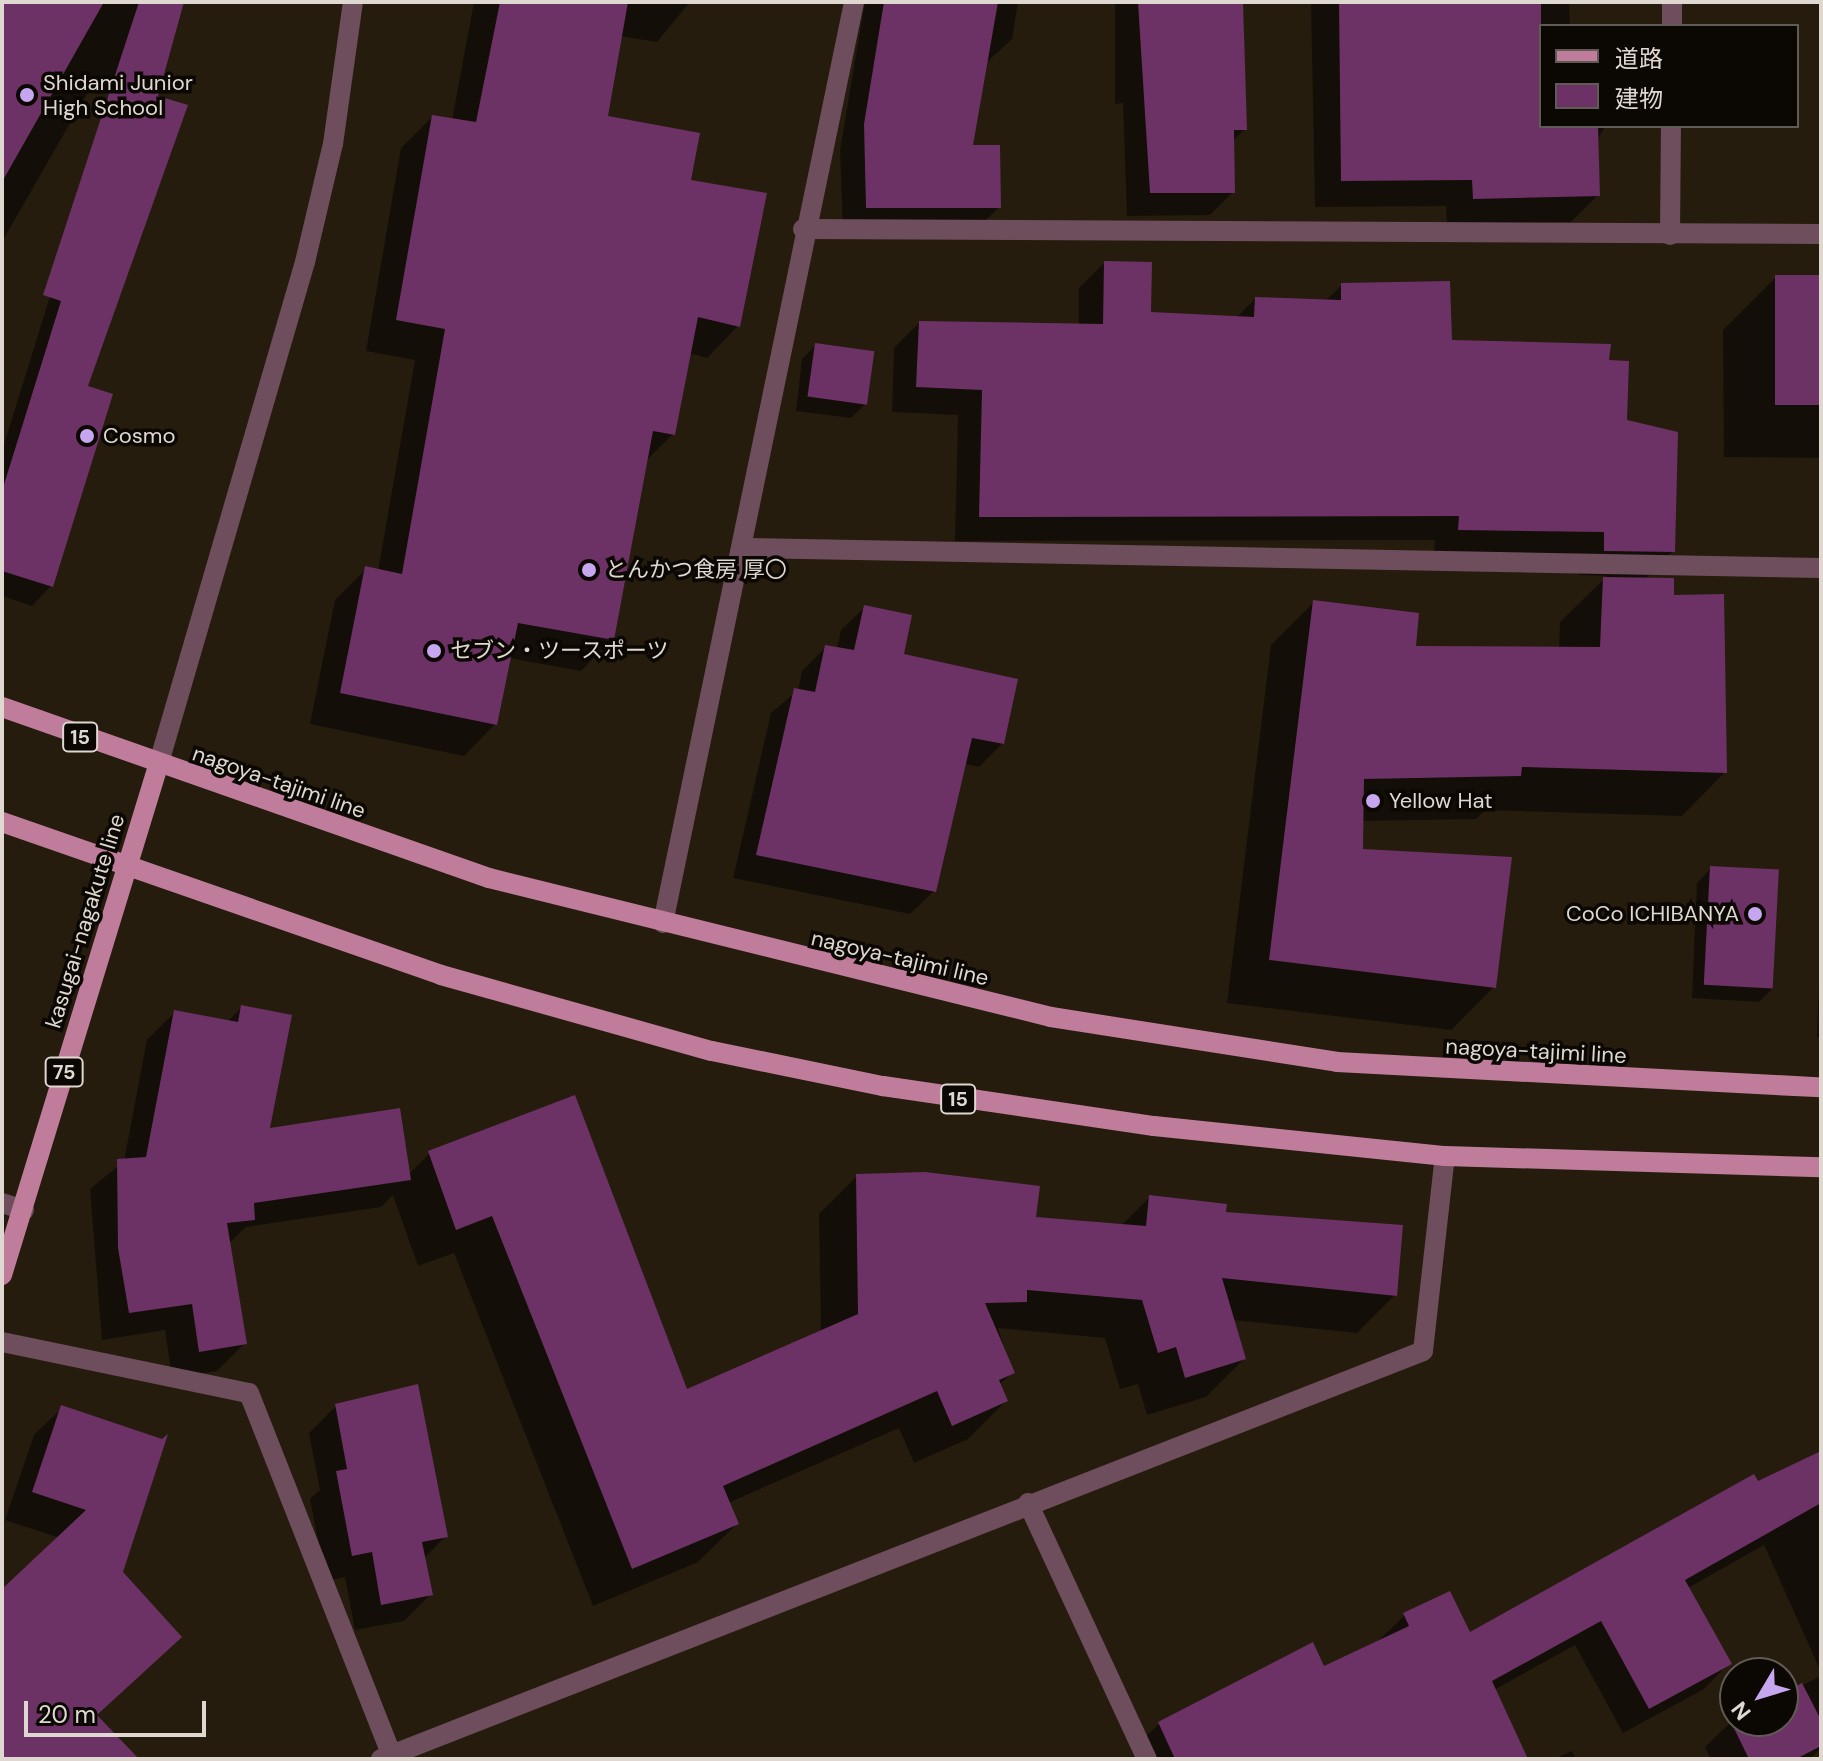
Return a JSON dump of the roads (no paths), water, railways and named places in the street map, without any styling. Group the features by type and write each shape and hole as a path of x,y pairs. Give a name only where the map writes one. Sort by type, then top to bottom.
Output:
{"main road":[{"name":"nagoya-tajimi line","path":"2,707 158,766 489,878 1051,1017 1322,1060 1821,1087"},
{"name":"kasugai-nagakute line","path":"2,1275 24,1210 124,868 158,766"},
{"name":"15","path":"2,822 124,868 441,975 712,1051 1010,1108 1445,1156 1821,1167"}],"street":[{"path":"158,766 305,262 333,144 353,2"},
{"path":"663,923 744,548 803,229 854,2"},
{"path":"1672,2 1672,24"},
{"path":"1670,235 1671,128"},
{"path":"803,229 1821,234"},
{"path":"744,548 1821,568"},
{"path":"2,1342 249,1393 386,1756 1423,1351 1445,1156"},
{"path":"2,1203 24,1210"},
{"path":"1028,1503 1147,1759"}],"place":[{"name":"Shidami Junior High School","path":"27,95"},
{"name":"Cosmo","path":"87,436"},
{"name":"とんかつ食房 厚〇","path":"589,570"},
{"name":"セブン・ツースポーツ","path":"434,651"},
{"name":"Yellow Hat","path":"1373,801"},
{"name":"CoCo ICHIBANYA","path":"1755,914"}]}
